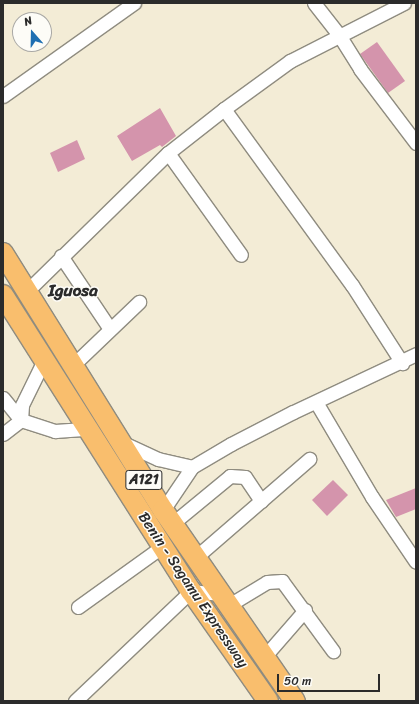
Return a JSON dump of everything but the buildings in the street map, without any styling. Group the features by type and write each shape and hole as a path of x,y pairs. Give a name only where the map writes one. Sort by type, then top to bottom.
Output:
{"highway":[{"name":"A121","path":"3,252 72,366 168,517 295,701"},
{"name":"Benin - Sagamu Expressway","path":"3,295 191,591 268,701"}],"street":[{"path":"3,96 134,3"},
{"path":"314,3 339,35 360,69 416,144"},
{"path":"26,292 61,256 168,153 224,109 290,61 404,3"},
{"path":"224,109 343,272 402,363"},
{"path":"168,153 241,255"},
{"path":"61,256 110,329"},
{"path":"72,366 139,302"},
{"path":"168,517 192,467 231,444 316,402 402,363 416,354"},
{"path":"3,434 20,420 22,405 44,360"},
{"path":"3,398 20,420 55,431 87,429"},
{"path":"316,402 372,497 416,562"},
{"path":"121,442 158,459 192,467"},
{"path":"196,557 309,460"},
{"path":"168,517 230,476 245,477 261,501"},
{"path":"78,607 163,546"},
{"path":"75,701 191,591 225,599 267,582 275,580 282,581 305,610 333,651"},
{"path":"264,656 305,610"}],"district":[{"name":"Iguosa","path":"73,291"}]}
